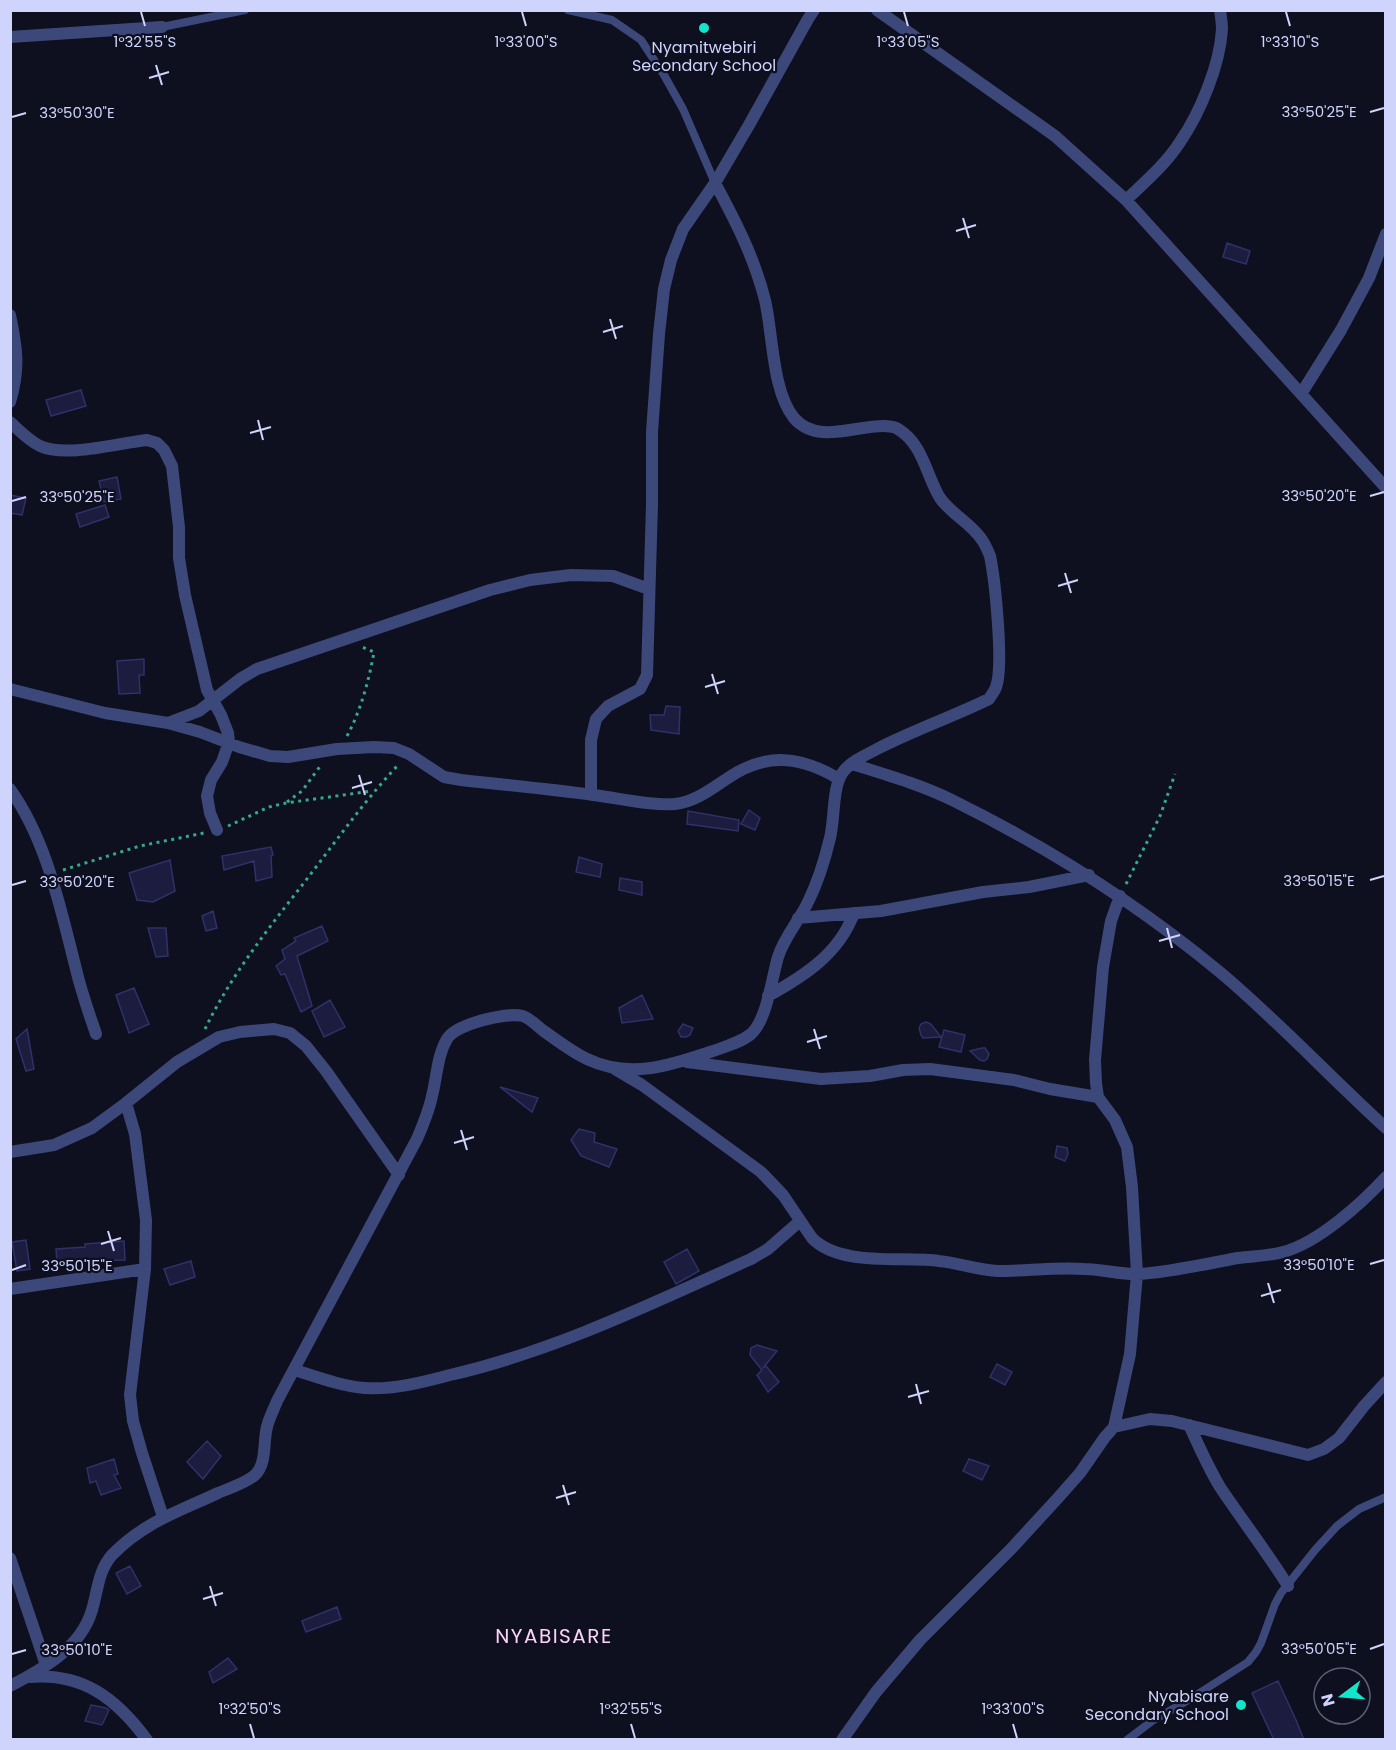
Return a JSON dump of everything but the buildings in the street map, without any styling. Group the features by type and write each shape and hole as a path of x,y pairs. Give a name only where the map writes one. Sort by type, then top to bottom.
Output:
{"street":[{"path":"591,794 591,740 596,719 608,706 640,688 647,675 652,432 659,334 664,289 671,260 683,229 715,183 814,10"},
{"path":"877,10 1055,136 1126,201 1386,488"},
{"path":"1126,201 1156,172 1180,142 1200,105 1214,70 1222,29 1220,10"},
{"path":"10,37 162,27"},
{"path":"10,1686 28,1677 67,1650 84,1629 97,1593 100,1572 114,1553 139,1532 163,1517 256,1474 262,1464 267,1426 277,1401 368,1228 399,1175 427,1116 441,1053 448,1037 460,1029 504,1015 524,1016 577,1054 611,1067 644,1070 682,1061 732,1044 752,1033 762,1017 778,955 808,903 820,872 831,835 838,780 844,770 902,736 989,699 996,688 1000,667 999,639 989,554 981,537 958,518 941,498 912,439 896,427 873,426 828,433 811,430 796,420 779,388 765,302 753,260 715,183"},
{"path":"1301,394 1370,278 1386,234"},
{"path":"10,315 18,357 10,402"},
{"path":"10,422 27,438 42,447 60,450 81,449 147,440 157,443 164,450 172,466 176,491 181,577 207,690 226,725 229,742 207,796 210,813 217,830"},
{"path":"168,723 198,711 257,669 490,590 530,580 571,575 613,576 649,589"},
{"path":"10,689 105,713 168,723 270,756 288,757 338,749 394,748 409,754 444,777 659,804 677,804 701,796 731,776 765,762 791,759 821,768 838,780"},
{"path":"852,764 906,781 953,801 1089,875 1120,896 1221,973 1386,1128"},
{"path":"10,789 21,804 52,873 77,972 96,1034"},
{"path":"10,812 21,804"},
{"path":"798,918 881,911 1089,875"},
{"path":"842,1740 876,1692 920,1640 1058,1499 1114,1427 1131,1354 1137,1274 1132,1187 1127,1147 1115,1120 1098,1097 1095,1060 1103,967 1111,921 1120,896"},
{"path":"768,996 794,982 813,968 845,934 854,913"},
{"path":"10,1152 54,1145 92,1128 177,1062 219,1037 240,1032 274,1029 290,1033 306,1047 326,1071 399,1175"},
{"path":"682,1061 821,1079 930,1069 1014,1080 1098,1097"},
{"path":"611,1067 642,1085 761,1172 783,1195 817,1243 835,1252 851,1256 927,1259 997,1271 1048,1268 1137,1274 1284,1252 1326,1230 1386,1177"},
{"path":"126,1103 135,1134 146,1220 145,1269 130,1395 133,1421 163,1517"},
{"path":"295,1370 365,1388 432,1380 477,1369 574,1336 751,1259 768,1249 800,1221"},
{"path":"10,1289 145,1269"},
{"path":"1114,1427 1150,1419 1189,1425 1308,1455 1324,1449 1339,1438 1386,1383"},
{"path":"1189,1425 1219,1485 1288,1586"},
{"path":"10,1558 46,1665"},
{"path":"28,1677 50,1675 91,1687 116,1705 147,1740"}],"lane":[{"path":"162,27 245,10"},
{"path":"568,10 612,20"},
{"path":"605,10 612,20 641,40 664,75 683,109 715,183"},
{"path":"1127,1740 1152,1721 1248,1662 1261,1643 1275,1604 1316,1550 1337,1526 1359,1509 1386,1497"}],"path":[{"path":"286,803 302,791 323,762 338,749 355,718 369,676 374,652 342,640"},
{"path":"206,1029 229,984 275,920 374,791 409,754"},
{"path":"1120,896 1160,816 1175,774"}],"place":[{"name":"Nyamitwebiri Secondary School","path":"704,28"},
{"name":"Nyabisare Secondary School","path":"1241,1705"}],"district":[{"name":"NYABISARE","path":"554,1636"}]}
